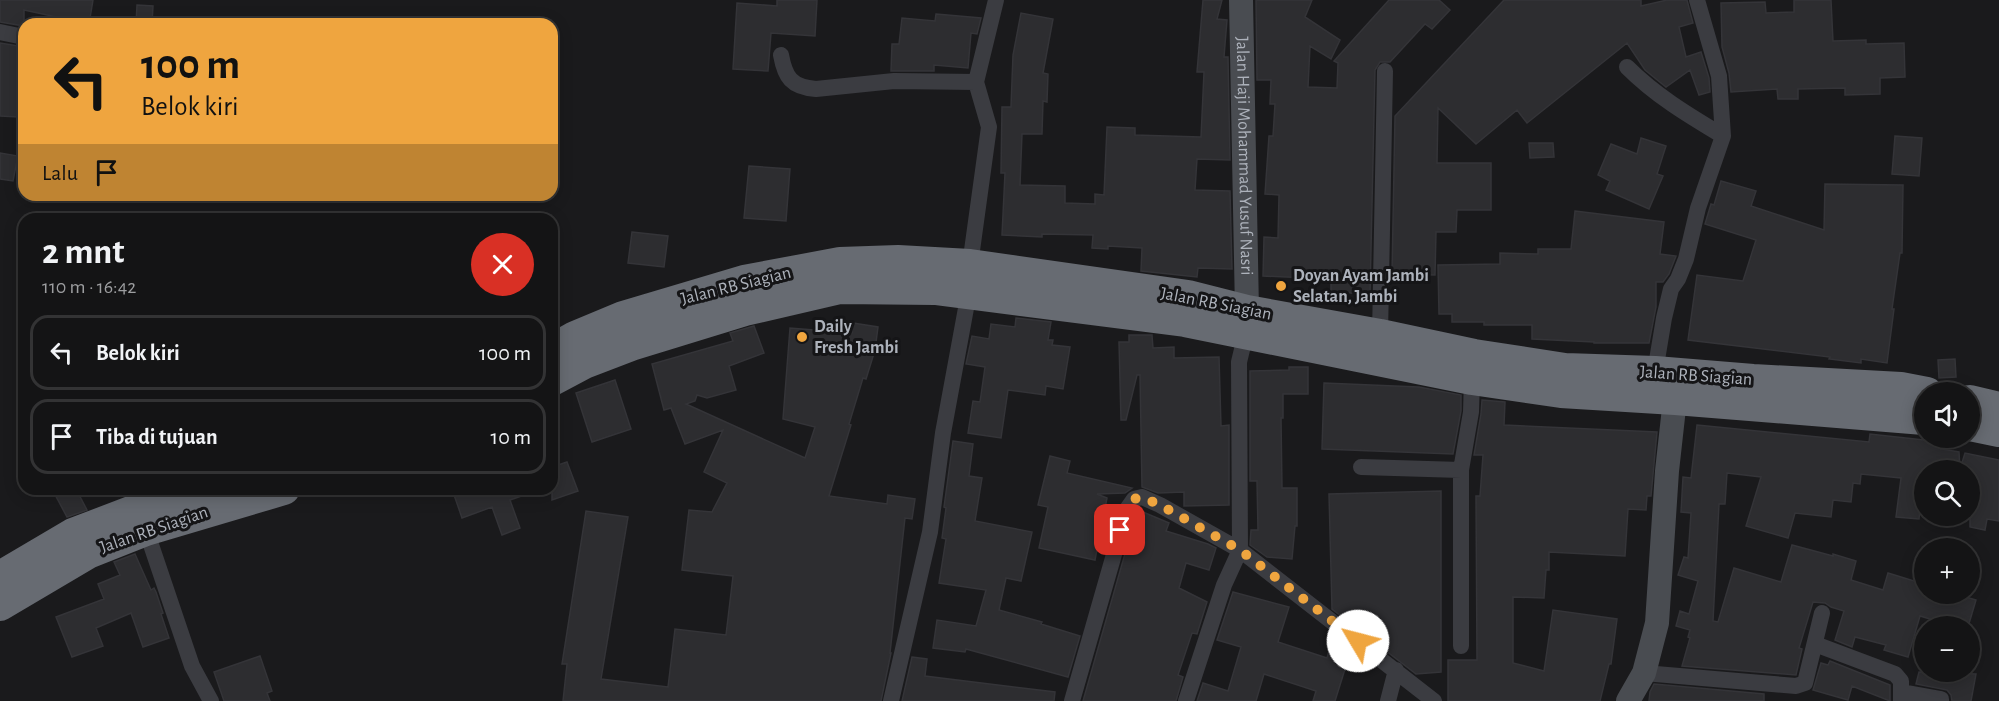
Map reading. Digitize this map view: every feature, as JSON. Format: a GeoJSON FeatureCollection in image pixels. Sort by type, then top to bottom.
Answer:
{"type":"FeatureCollection","features":[{"type":"Feature","properties":{"kind":"highway","name":"Jalan RB Siagian"},"geometry":{"type":"LineString","coordinates":[[558,347],[623,317],[744,281],[840,263],[898,261],[970,279],[1185,321],[1247,322],[1380,335],[1474,356],[1565,369],[1655,372],[1914,391]]}},
{"type":"Feature","properties":{"kind":"highway","name":"Jalan RB Siagian"},"geometry":{"type":"LineString","coordinates":[[558,377],[584,363],[631,345],[745,310],[840,288],[935,289],[970,279]]}},
{"type":"Feature","properties":{"kind":"highway","name":"Jalan RB Siagian"},"geometry":{"type":"LineString","coordinates":[[1247,322],[1472,379],[1561,392],[1914,417]]}},
{"type":"Feature","properties":{"kind":"highway"},"geometry":{"type":"LineString","coordinates":[[1980,403],[1999,408]]}},
{"type":"Feature","properties":{"kind":"highway"},"geometry":{"type":"LineString","coordinates":[[1980,427],[1999,431]]}},
{"type":"Feature","properties":{"kind":"highway","name":"Jalan RB Siagian"},"geometry":{"type":"LineString","coordinates":[[0,577],[73,534],[183,495]]}},
{"type":"Feature","properties":{"kind":"highway","name":"Jalan RB Siagian"},"geometry":{"type":"LineString","coordinates":[[0,605],[88,553],[146,530],[264,495]]}},
{"type":"Feature","properties":{"kind":"street"},"geometry":{"type":"LineString","coordinates":[[891,701],[930,532],[943,433],[970,279],[989,127],[976,82],[996,0]]}},
{"type":"Feature","properties":{"kind":"street","name":"Jalan Haji Mohammad Yusuf Nasri"},"geometry":{"type":"LineString","coordinates":[[1241,0],[1247,322]]}},
{"type":"Feature","properties":{"kind":"street"},"geometry":{"type":"LineString","coordinates":[[1655,372],[1671,289],[1686,259],[1698,208],[1723,136],[1719,76],[1697,0]]}},
{"type":"Feature","properties":{"kind":"street"},"geometry":{"type":"LineString","coordinates":[[0,32],[18,36]]}},
{"type":"Feature","properties":{"kind":"street"},"geometry":{"type":"LineString","coordinates":[[781,55],[784,73],[795,84],[806,88],[894,81],[976,82]]}},
{"type":"Feature","properties":{"kind":"street"},"geometry":{"type":"LineString","coordinates":[[1627,67],[1671,105],[1723,136]]}},
{"type":"Feature","properties":{"kind":"street"},"geometry":{"type":"LineString","coordinates":[[1380,335],[1385,71]]}},
{"type":"Feature","properties":{"kind":"street"},"geometry":{"type":"LineString","coordinates":[[1186,701],[1224,585],[1240,550],[1239,362],[1247,322]]}},
{"type":"Feature","properties":{"kind":"street"},"geometry":{"type":"LineString","coordinates":[[1461,646],[1461,470],[1472,412],[1472,379]]}},
{"type":"Feature","properties":{"kind":"street"},"geometry":{"type":"LineString","coordinates":[[1628,701],[1644,673],[1657,623],[1667,471],[1675,399]]}},
{"type":"Feature","properties":{"kind":"street"},"geometry":{"type":"LineString","coordinates":[[1361,467],[1461,470]]}},
{"type":"Feature","properties":{"kind":"street"},"geometry":{"type":"LineString","coordinates":[[1072,701],[1127,509],[1134,499],[1142,497],[1240,550],[1434,701]]}},
{"type":"Feature","properties":{"kind":"street"},"geometry":{"type":"LineString","coordinates":[[146,530],[192,666],[211,701]]}},
{"type":"Feature","properties":{"kind":"street"},"geometry":{"type":"LineString","coordinates":[[1644,673],[1796,686],[1806,683],[1822,613]]}},
{"type":"Feature","properties":{"kind":"street"},"geometry":{"type":"LineString","coordinates":[[1815,644],[1895,674],[1901,681],[1901,696],[1941,699],[1941,701]]}},
{"type":"Feature","properties":{"kind":"street"},"geometry":{"type":"LineString","coordinates":[[1388,701],[1396,670]]}},
{"type":"Feature","properties":{"kind":"building"},"geometry":{"type":"Polygon","coordinates":[[[0,0],[93,0],[90,18],[61,18],[24,10],[24,18],[18,18],[18,25],[0,22],[0,0]]]}},
{"type":"Feature","properties":{"kind":"building"},"geometry":{"type":"Polygon","coordinates":[[[777,0],[817,0],[815,36],[771,33],[768,71],[733,69],[737,3],[777,6],[777,0]]]}},
{"type":"Feature","properties":{"kind":"building"},"geometry":{"type":"Polygon","coordinates":[[[1203,0],[1222,0],[1217,19],[1227,20],[1224,57],[1228,57],[1230,160],[1197,159],[1195,190],[1230,191],[1232,269],[1198,268],[1197,277],[1141,271],[1142,248],[1108,246],[1108,249],[1092,248],[1093,235],[1042,234],[1042,237],[1002,235],[1005,173],[1001,173],[1002,107],[1011,107],[1013,55],[1021,13],[1053,19],[1043,73],[1048,74],[1047,102],[1043,101],[1042,134],[1022,134],[1020,185],[1065,186],[1065,203],[1095,204],[1095,194],[1104,195],[1107,127],[1135,128],[1135,135],[1201,137],[1204,72],[1197,72],[1203,0]]]}},
{"type":"Feature","properties":{"kind":"building"},"geometry":{"type":"Polygon","coordinates":[[[1256,0],[1312,0],[1305,17],[1340,40],[1331,59],[1310,46],[1308,87],[1337,88],[1338,63],[1334,61],[1389,0],[1439,0],[1450,10],[1432,29],[1425,24],[1390,62],[1380,62],[1375,70],[1370,294],[1331,292],[1331,279],[1263,276],[1264,237],[1278,238],[1279,195],[1265,194],[1269,136],[1273,136],[1275,104],[1270,104],[1271,80],[1257,80],[1256,0]]]}},
{"type":"Feature","properties":{"kind":"building"},"geometry":{"type":"Polygon","coordinates":[[[1504,0],[1641,0],[1641,6],[1667,0],[1687,0],[1693,23],[1679,27],[1686,57],[1701,52],[1709,78],[1710,92],[1699,95],[1690,70],[1666,87],[1645,70],[1627,43],[1527,123],[1517,110],[1476,144],[1438,108],[1437,163],[1491,163],[1491,210],[1457,210],[1456,232],[1436,232],[1435,275],[1392,274],[1395,116],[1504,0]]]}},
{"type":"Feature","properties":{"kind":"building"},"geometry":{"type":"Polygon","coordinates":[[[1794,0],[1831,0],[1833,41],[1866,40],[1866,44],[1904,43],[1905,77],[1880,78],[1880,94],[1845,95],[1845,88],[1798,89],[1798,99],[1778,99],[1777,89],[1731,92],[1722,47],[1721,3],[1765,2],[1766,13],[1794,12],[1794,0]]]}},
{"type":"Feature","properties":{"kind":"building"},"geometry":{"type":"Polygon","coordinates":[[[137,5],[153,6],[152,18],[136,18],[137,5]]]}},
{"type":"Feature","properties":{"kind":"building"},"geometry":{"type":"Polygon","coordinates":[[[936,14],[981,18],[977,34],[971,33],[968,68],[934,65],[934,71],[891,71],[892,44],[899,44],[902,18],[935,21],[936,14]]]}},
{"type":"Feature","properties":{"kind":"building"},"geometry":{"type":"Polygon","coordinates":[[[0,43],[18,46],[18,117],[0,116],[0,43]]]}},
{"type":"Feature","properties":{"kind":"building"},"geometry":{"type":"Polygon","coordinates":[[[1895,136],[1922,138],[1919,176],[1892,174],[1895,136]]]}},
{"type":"Feature","properties":{"kind":"building"},"geometry":{"type":"Polygon","coordinates":[[[1641,138],[1666,146],[1657,174],[1663,176],[1649,209],[1606,190],[1610,181],[1598,175],[1611,144],[1637,154],[1641,138]]]}},
{"type":"Feature","properties":{"kind":"building"},"geometry":{"type":"Polygon","coordinates":[[[1529,143],[1553,143],[1554,157],[1530,158],[1529,143]]]}},
{"type":"Feature","properties":{"kind":"building"},"geometry":{"type":"Polygon","coordinates":[[[0,153],[18,156],[13,181],[0,179],[0,153]]]}},
{"type":"Feature","properties":{"kind":"building"},"geometry":{"type":"Polygon","coordinates":[[[749,166],[790,169],[786,221],[744,218],[749,166]]]}},
{"type":"Feature","properties":{"kind":"building"},"geometry":{"type":"Polygon","coordinates":[[[1721,181],[1756,191],[1751,206],[1824,230],[1825,184],[1903,185],[1902,253],[1900,253],[1892,309],[1894,309],[1887,363],[1861,359],[1861,363],[1829,359],[1830,357],[1688,340],[1697,275],[1743,281],[1756,240],[1705,224],[1711,204],[1714,205],[1721,181]]]}},
{"type":"Feature","properties":{"kind":"building"},"geometry":{"type":"Polygon","coordinates":[[[1575,211],[1664,222],[1660,254],[1676,256],[1663,282],[1656,282],[1656,307],[1649,343],[1594,343],[1532,339],[1532,325],[1452,322],[1452,314],[1439,314],[1438,265],[1500,264],[1500,253],[1538,254],[1538,249],[1571,249],[1575,211]]]}},
{"type":"Feature","properties":{"kind":"building"},"geometry":{"type":"Polygon","coordinates":[[[632,232],[668,236],[664,267],[628,263],[632,232]]]}},
{"type":"Feature","properties":{"kind":"building"},"geometry":{"type":"Polygon","coordinates":[[[1016,318],[1051,322],[1048,340],[1053,340],[1052,345],[1070,347],[1063,389],[1046,386],[1045,395],[1008,390],[1001,438],[968,433],[973,401],[980,402],[985,367],[966,364],[972,336],[989,339],[991,324],[1015,327],[1016,318]]]}},
{"type":"Feature","properties":{"kind":"building"},"geometry":{"type":"Polygon","coordinates":[[[853,323],[878,327],[875,350],[866,379],[863,378],[829,496],[887,504],[888,495],[915,499],[912,519],[905,518],[891,653],[881,701],[563,701],[567,664],[562,664],[586,511],[628,517],[601,679],[668,687],[675,629],[726,635],[733,576],[682,570],[689,510],[712,512],[727,483],[704,472],[723,430],[685,444],[671,408],[664,410],[652,364],[733,341],[730,333],[754,326],[764,353],[729,366],[736,390],[707,398],[697,395],[695,401],[686,404],[805,458],[815,427],[783,419],[790,328],[852,333],[853,323]]]}},
{"type":"Feature","properties":{"kind":"building"},"geometry":{"type":"Polygon","coordinates":[[[1129,335],[1152,335],[1153,348],[1174,347],[1174,358],[1219,357],[1221,426],[1229,425],[1229,505],[1184,506],[1184,492],[1158,493],[1142,487],[1140,375],[1137,375],[1126,420],[1121,420],[1119,342],[1129,342],[1129,335]]]}},
{"type":"Feature","properties":{"kind":"building"},"geometry":{"type":"Polygon","coordinates":[[[1955,359],[1956,377],[1939,378],[1938,360],[1955,359]]]}},
{"type":"Feature","properties":{"kind":"building"},"geometry":{"type":"Polygon","coordinates":[[[1289,367],[1308,367],[1308,394],[1283,394],[1283,418],[1281,418],[1282,488],[1297,488],[1297,526],[1295,526],[1292,559],[1267,557],[1250,545],[1251,530],[1258,530],[1257,481],[1250,481],[1250,371],[1289,370],[1289,367]]]}},
{"type":"Feature","properties":{"kind":"building"},"geometry":{"type":"Polygon","coordinates":[[[615,380],[631,429],[592,442],[576,393],[615,380]]]}},
{"type":"Feature","properties":{"kind":"building"},"geometry":{"type":"Polygon","coordinates":[[[1324,383],[1419,387],[1461,395],[1461,411],[1453,454],[1322,449],[1324,383]]]}},
{"type":"Feature","properties":{"kind":"building"},"geometry":{"type":"Polygon","coordinates":[[[1482,400],[1505,402],[1504,425],[1657,432],[1651,496],[1647,496],[1646,510],[1628,509],[1625,556],[1549,552],[1549,570],[1546,570],[1544,598],[1513,597],[1513,663],[1544,671],[1553,610],[1617,619],[1611,664],[1609,664],[1600,701],[1448,701],[1448,660],[1477,660],[1476,496],[1480,496],[1483,455],[1474,455],[1482,400]]]}},
{"type":"Feature","properties":{"kind":"building"},"geometry":{"type":"Polygon","coordinates":[[[1697,425],[1869,442],[1870,434],[1914,439],[1914,448],[1941,448],[1959,452],[1959,460],[1914,460],[1914,519],[1896,517],[1901,478],[1861,474],[1860,484],[1853,483],[1851,502],[1833,500],[1831,517],[1795,513],[1788,538],[1746,526],[1761,477],[1727,473],[1725,504],[1719,504],[1713,621],[1718,622],[1734,568],[1781,582],[1792,545],[1856,561],[1851,580],[1883,590],[1888,573],[1914,581],[1914,604],[1975,604],[1971,616],[1914,616],[1914,636],[1908,657],[1884,650],[1886,645],[1855,637],[1852,647],[1835,640],[1844,611],[1825,603],[1813,602],[1799,648],[1802,649],[1796,675],[1682,666],[1690,630],[1676,626],[1680,611],[1689,614],[1698,581],[1678,575],[1684,557],[1688,558],[1691,513],[1681,512],[1683,477],[1691,478],[1697,425]]]}},
{"type":"Feature","properties":{"kind":"building"},"geometry":{"type":"Polygon","coordinates":[[[953,441],[973,444],[969,476],[982,478],[975,521],[1032,532],[1021,581],[1006,578],[999,610],[1080,636],[1068,677],[966,649],[965,652],[933,648],[937,620],[976,626],[986,590],[939,583],[946,539],[942,538],[946,508],[944,507],[953,441]]]}},
{"type":"Feature","properties":{"kind":"building"},"geometry":{"type":"Polygon","coordinates":[[[1965,453],[1999,460],[1999,521],[1987,519],[1985,530],[1970,527],[1980,526],[1980,460],[1963,460],[1965,453]]]}},
{"type":"Feature","properties":{"kind":"building"},"geometry":{"type":"Polygon","coordinates":[[[1050,456],[1070,461],[1067,473],[1132,488],[1125,493],[1097,494],[1107,498],[1095,560],[1039,548],[1048,507],[1038,505],[1050,456]]]}},
{"type":"Feature","properties":{"kind":"building"},"geometry":{"type":"Polygon","coordinates":[[[567,462],[578,491],[552,500],[552,495],[558,495],[558,465],[567,462]]]}},
{"type":"Feature","properties":{"kind":"building"},"geometry":{"type":"Polygon","coordinates":[[[1441,491],[1441,672],[1416,674],[1332,609],[1329,494],[1441,491]]]}},
{"type":"Feature","properties":{"kind":"building"},"geometry":{"type":"Polygon","coordinates":[[[55,495],[79,495],[87,510],[67,517],[55,495]]]}},
{"type":"Feature","properties":{"kind":"building"},"geometry":{"type":"Polygon","coordinates":[[[454,495],[524,495],[510,500],[520,528],[502,535],[492,507],[462,518],[454,495]]]}},
{"type":"Feature","properties":{"kind":"building"},"geometry":{"type":"Polygon","coordinates":[[[1143,512],[1169,523],[1166,531],[1216,548],[1209,570],[1186,563],[1179,588],[1207,602],[1197,634],[1192,633],[1178,675],[1183,677],[1176,701],[1083,701],[1134,522],[1143,526],[1143,512]]]}},
{"type":"Feature","properties":{"kind":"building"},"geometry":{"type":"Polygon","coordinates":[[[135,554],[151,590],[154,588],[156,592],[169,638],[143,647],[131,613],[96,628],[103,646],[72,657],[56,617],[104,599],[98,584],[120,575],[114,562],[135,554]]]}},
{"type":"Feature","properties":{"kind":"building"},"geometry":{"type":"Polygon","coordinates":[[[1233,592],[1289,607],[1278,642],[1327,658],[1333,636],[1351,650],[1335,701],[1313,701],[1316,691],[1264,674],[1256,701],[1197,701],[1203,683],[1228,691],[1241,647],[1217,640],[1233,592]]]}},
{"type":"Feature","properties":{"kind":"building"},"geometry":{"type":"Polygon","coordinates":[[[260,656],[272,691],[267,693],[270,701],[224,701],[214,672],[260,656]]]}},
{"type":"Feature","properties":{"kind":"building"},"geometry":{"type":"Polygon","coordinates":[[[912,657],[927,659],[925,676],[1055,692],[1054,701],[902,701],[912,657]]]}},
{"type":"Feature","properties":{"kind":"building"},"geometry":{"type":"Polygon","coordinates":[[[1830,661],[1890,685],[1890,701],[1852,686],[1848,700],[1813,690],[1821,663],[1828,665],[1830,661]]]}},
{"type":"Feature","properties":{"kind":"building"},"geometry":{"type":"Polygon","coordinates":[[[1916,682],[1975,682],[1971,701],[1952,701],[1947,690],[1916,684],[1916,682]]]}},
{"type":"Feature","properties":{"kind":"building"},"geometry":{"type":"Polygon","coordinates":[[[1654,684],[1764,694],[1764,701],[1649,701],[1654,684]]]}},
{"type":"Feature","properties":{"kind":"place","name":"Doyan Ayam Jambi Selatan, Jambi"},"geometry":{"type":"Point","coordinates":[1281,286]}},
{"type":"Feature","properties":{"kind":"place","name":"Daily Fresh Jambi"},"geometry":{"type":"Point","coordinates":[802,337]}},
{"type":"Feature","properties":{"kind":"route"},"geometry":{"type":"LineString","coordinates":[[1120,530],[1127,509],[1134,499],[1142,497],[1160,505],[1240,550],[1358,641]]}}]}
